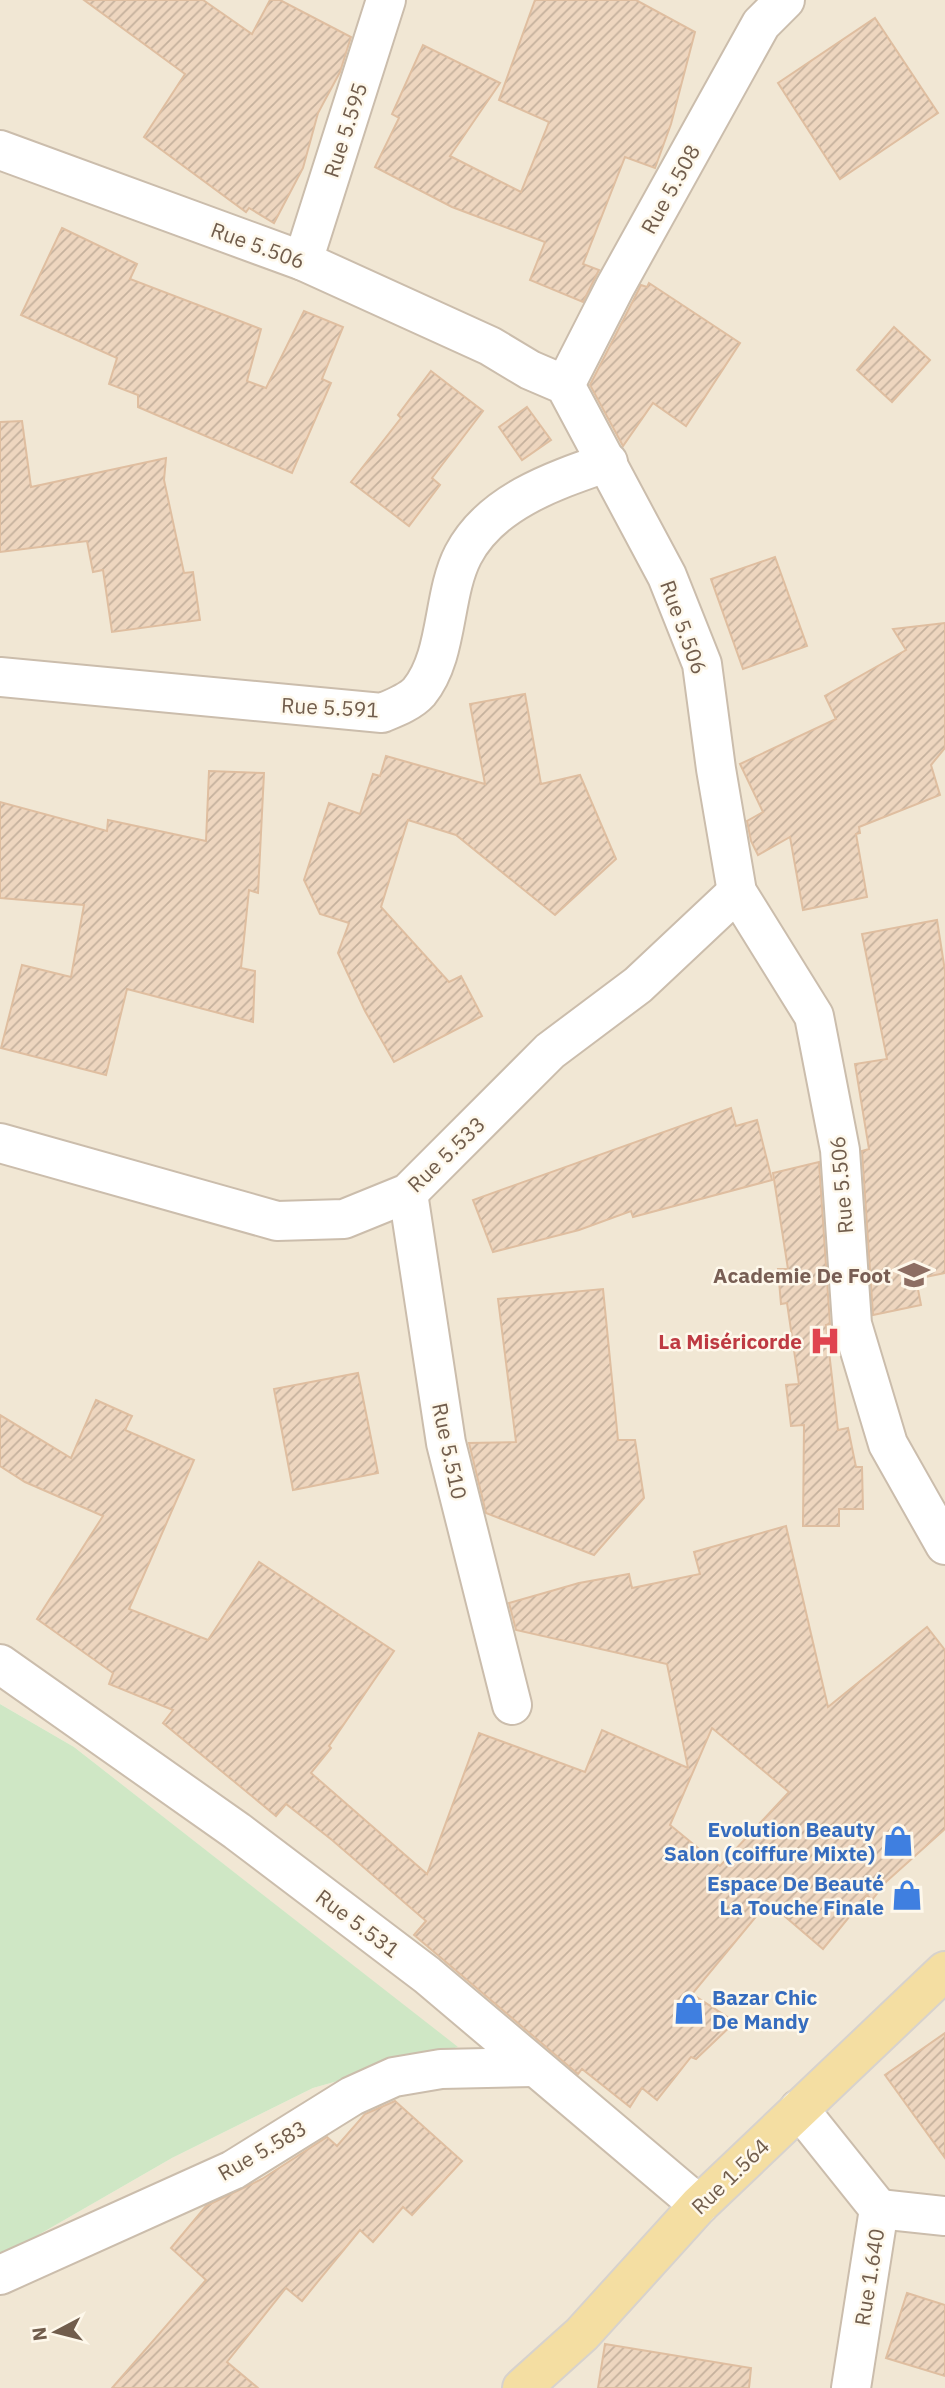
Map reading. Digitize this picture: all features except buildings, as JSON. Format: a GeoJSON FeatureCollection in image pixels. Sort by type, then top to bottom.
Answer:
{"type":"FeatureCollection","features":[{"type":"Feature","properties":{"kind":"main road","name":"Rue 1.564"},"geometry":{"type":"LineString","coordinates":[[522,2388],[582,2334],[699,2206],[945,1971]]}},
{"type":"Feature","properties":{"kind":"street","name":"Rue 5.595"},"geometry":{"type":"LineString","coordinates":[[303,261],[386,0]]}},
{"type":"Feature","properties":{"kind":"street","name":"Rue 5.508"},"geometry":{"type":"LineString","coordinates":[[565,385],[615,287],[761,24],[785,0]]}},
{"type":"Feature","properties":{"kind":"street","name":"Rue 5.506"},"geometry":{"type":"LineString","coordinates":[[0,150],[303,261],[479,340],[530,370],[565,385],[667,576],[702,664],[737,892],[814,1016],[840,1150],[852,1324],[888,1444],[945,1545]]}},
{"type":"Feature","properties":{"kind":"street","name":"Rue 5.591"},"geometry":{"type":"LineString","coordinates":[[0,677],[382,713],[419,692],[434,663],[463,555],[484,529],[514,501],[563,478],[608,462]]}},
{"type":"Feature","properties":{"kind":"street","name":"Rue 5.533"},"geometry":{"type":"LineString","coordinates":[[0,1143],[277,1221],[344,1219],[408,1194],[550,1051],[638,985],[737,892]]}},
{"type":"Feature","properties":{"kind":"street","name":"Rue 5.510"},"geometry":{"type":"LineString","coordinates":[[408,1194],[446,1443],[512,1705]]}},
{"type":"Feature","properties":{"kind":"street","name":"Rue 5.531"},"geometry":{"type":"LineString","coordinates":[[0,1664],[248,1839],[427,1975],[699,2206]]}},
{"type":"Feature","properties":{"kind":"street","name":"Rue 5.583"},"geometry":{"type":"LineString","coordinates":[[0,2275],[233,2169],[352,2096],[394,2077],[441,2069],[533,2067]]}},
{"type":"Feature","properties":{"kind":"street","name":"Rue 1.640"},"geometry":{"type":"LineString","coordinates":[[799,2109],[879,2209],[851,2388]]}},
{"type":"Feature","properties":{"kind":"street"},"geometry":{"type":"LineString","coordinates":[[879,2209],[945,2216]]}},
{"type":"Feature","properties":{"kind":"shaded area"},"geometry":{"type":"Polygon","coordinates":[[[0,0],[945,0],[945,2388],[0,2388],[0,2257],[172,2158],[313,2088],[457,2047],[74,1747],[0,1704],[0,0]]]}},
{"type":"Feature","properties":{"kind":"green space"},"geometry":{"type":"Polygon","coordinates":[[[0,1704],[74,1747],[458,2047],[313,2088],[172,2158],[0,2257],[0,1704]]]}},
{"type":"Feature","properties":{"kind":"place","name":"Academie De Foot"},"geometry":{"type":"Point","coordinates":[914,1275]}},
{"type":"Feature","properties":{"kind":"place","name":"La Miséricorde"},"geometry":{"type":"Point","coordinates":[825,1341]}},
{"type":"Feature","properties":{"kind":"place","name":"Evolution Beauty Salon (coiffure Mixte)"},"geometry":{"type":"Point","coordinates":[898,1841]}},
{"type":"Feature","properties":{"kind":"place","name":"Espace De Beauté La Touche Finale"},"geometry":{"type":"Point","coordinates":[907,1895]}},
{"type":"Feature","properties":{"kind":"place","name":"Bazar Chic De Mandy"},"geometry":{"type":"Point","coordinates":[689,2009]}}]}
